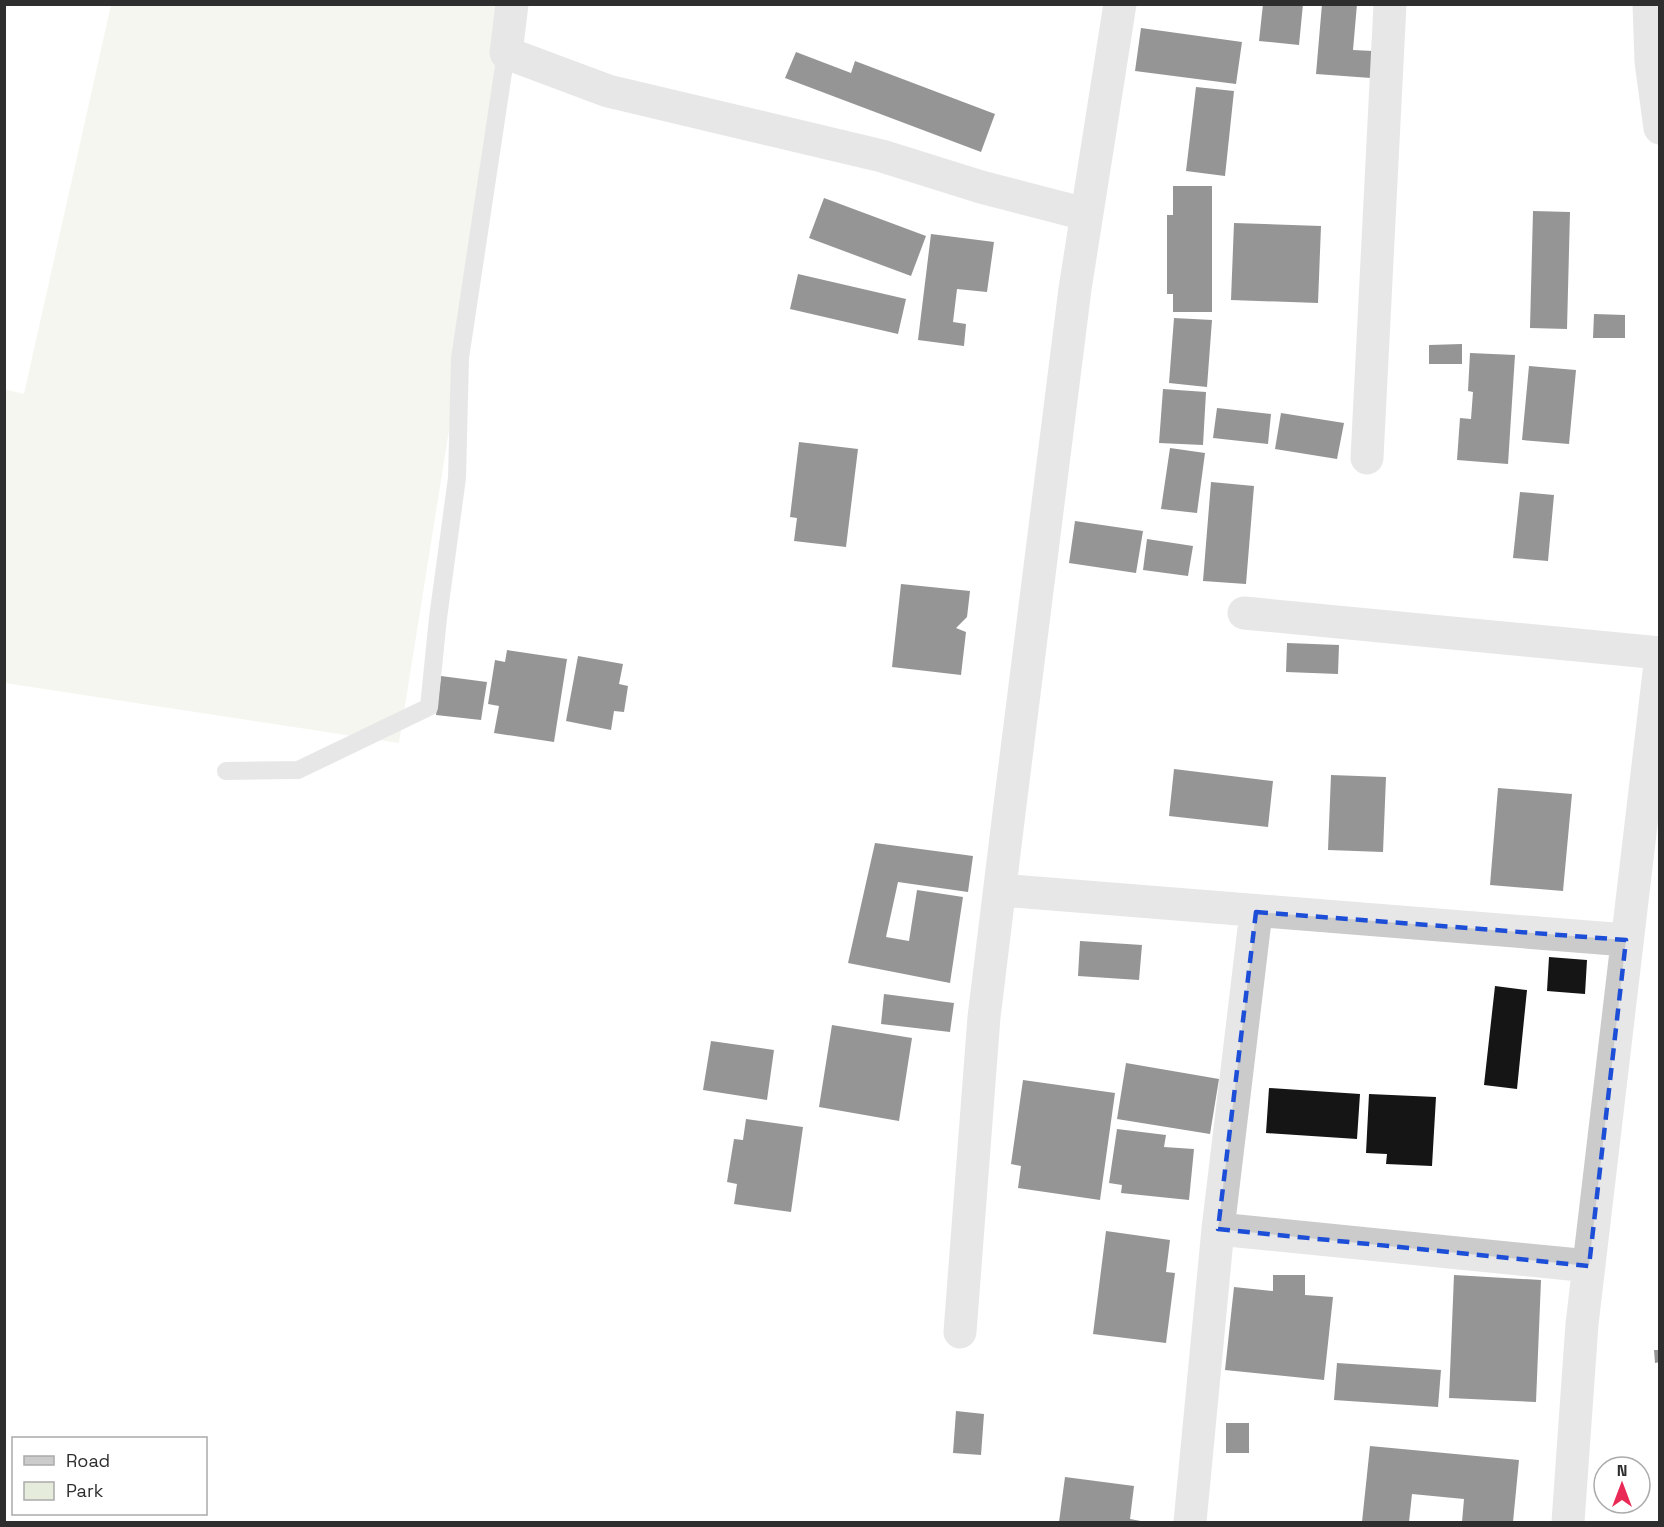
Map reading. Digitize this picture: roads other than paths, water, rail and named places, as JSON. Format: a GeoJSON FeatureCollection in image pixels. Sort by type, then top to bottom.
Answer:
{"type":"FeatureCollection","features":[{"type":"Feature","properties":{"kind":"street"},"geometry":{"type":"LineString","coordinates":[[512,4],[506,53],[609,91],[882,156],[981,187],[1085,214]]}},
{"type":"Feature","properties":{"kind":"street"},"geometry":{"type":"LineString","coordinates":[[960,1332],[984,1017],[1085,214],[1120,4]]}},
{"type":"Feature","properties":{"kind":"street"},"geometry":{"type":"LineString","coordinates":[[1367,458],[1390,4]]}},
{"type":"Feature","properties":{"kind":"street"},"geometry":{"type":"LineString","coordinates":[[1648,4],[1651,62],[1659,128]]}},
{"type":"Feature","properties":{"kind":"street"},"geometry":{"type":"LineString","coordinates":[[1244,613],[1659,653]]}},
{"type":"Feature","properties":{"kind":"street"},"geometry":{"type":"LineString","coordinates":[[1568,1522],[1582,1324],[1626,940],[1650,815],[1659,664]]}},
{"type":"Feature","properties":{"kind":"street"},"geometry":{"type":"LineString","coordinates":[[1000,890],[1626,940]]}},
{"type":"Feature","properties":{"kind":"street"},"geometry":{"type":"LineString","coordinates":[[1190,1522],[1218,1229],[1256,912]]}},
{"type":"Feature","properties":{"kind":"street"},"geometry":{"type":"LineString","coordinates":[[1218,1229],[1589,1266]]}},
{"type":"Feature","properties":{"kind":"lane"},"geometry":{"type":"LineString","coordinates":[[226,771],[298,770],[429,707],[438,618],[457,478],[460,358],[506,53]]}}]}
